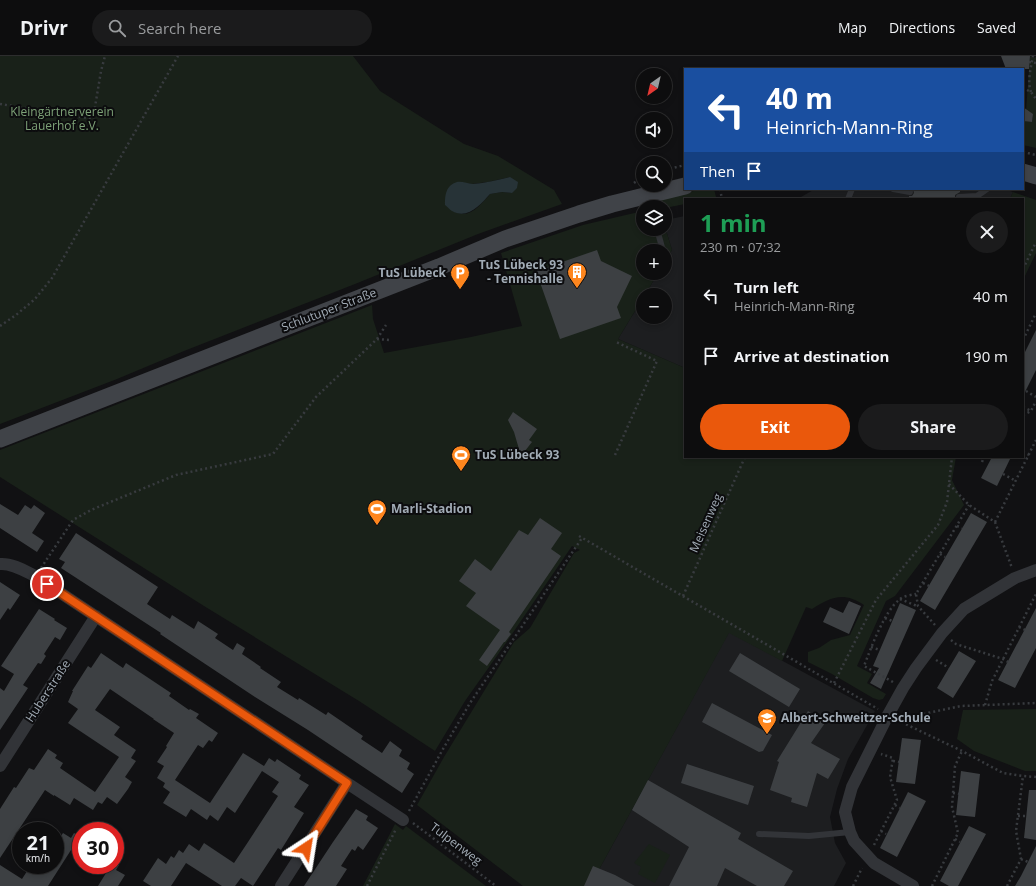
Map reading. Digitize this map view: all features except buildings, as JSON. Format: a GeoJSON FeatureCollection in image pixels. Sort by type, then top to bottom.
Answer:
{"type":"FeatureCollection","features":[{"type":"Feature","properties":{"kind":"main road"},"geometry":{"type":"LineString","coordinates":[[1024,172],[1036,176]]}},
{"type":"Feature","properties":{"kind":"main road","name":"Schlutuper Straße"},"geometry":{"type":"LineString","coordinates":[[0,439],[439,267],[506,239],[612,204],[648,198],[684,186]]}},
{"type":"Feature","properties":{"kind":"street"},"geometry":{"type":"LineString","coordinates":[[0,564],[19,568],[35,576],[403,820]]}},
{"type":"Feature","properties":{"kind":"street"},"geometry":{"type":"LineString","coordinates":[[913,886],[874,863],[854,841],[845,812],[852,787],[885,713],[942,633],[964,609],[1015,578],[1036,570]]}},
{"type":"Feature","properties":{"kind":"street","name":"Huberstraße"},"geometry":{"type":"LineString","coordinates":[[0,766],[96,616]]}},
{"type":"Feature","properties":{"kind":"street"},"geometry":{"type":"LineString","coordinates":[[281,886],[347,783]]}},
{"type":"Feature","properties":{"kind":"lane"},"geometry":{"type":"LineString","coordinates":[[899,190],[910,192]]}},
{"type":"Feature","properties":{"kind":"lane"},"geometry":{"type":"LineString","coordinates":[[959,197],[976,197],[986,190]]}},
{"type":"Feature","properties":{"kind":"lane"},"geometry":{"type":"LineString","coordinates":[[759,834],[810,836],[850,832]]}},
{"type":"Feature","properties":{"kind":"path"},"geometry":{"type":"LineString","coordinates":[[0,104],[93,119],[105,56]]}},
{"type":"Feature","properties":{"kind":"path"},"geometry":{"type":"LineString","coordinates":[[0,326],[16,315],[34,299],[52,278],[178,56]]}},
{"type":"Feature","properties":{"kind":"path"},"geometry":{"type":"LineString","coordinates":[[1033,56],[1031,62],[1029,88],[1036,99]]}},
{"type":"Feature","properties":{"kind":"path"},"geometry":{"type":"LineString","coordinates":[[1031,62],[1036,63]]}},
{"type":"Feature","properties":{"kind":"path"},"geometry":{"type":"LineString","coordinates":[[1027,90],[1031,92]]}},
{"type":"Feature","properties":{"kind":"path"},"geometry":{"type":"LineString","coordinates":[[1024,152],[1036,155]]}},
{"type":"Feature","properties":{"kind":"path"},"geometry":{"type":"LineString","coordinates":[[672,168],[684,165]]}},
{"type":"Feature","properties":{"kind":"path"},"geometry":{"type":"LineString","coordinates":[[1024,267],[1036,242]]}},
{"type":"Feature","properties":{"kind":"path"},"geometry":{"type":"LineString","coordinates":[[1024,338],[1036,313]]}},
{"type":"Feature","properties":{"kind":"path"},"geometry":{"type":"LineString","coordinates":[[35,576],[73,520],[91,510],[176,475],[273,454],[316,398],[377,339],[386,325]]}},
{"type":"Feature","properties":{"kind":"path"},"geometry":{"type":"LineString","coordinates":[[377,339],[389,340]]}},
{"type":"Feature","properties":{"kind":"path"},"geometry":{"type":"LineString","coordinates":[[615,455],[657,361],[616,342]]}},
{"type":"Feature","properties":{"kind":"path"},"geometry":{"type":"LineString","coordinates":[[1026,391],[1036,397]]}},
{"type":"Feature","properties":{"kind":"path"},"geometry":{"type":"LineString","coordinates":[[1024,414],[1031,411],[1036,402]]}},
{"type":"Feature","properties":{"kind":"path"},"geometry":{"type":"LineString","coordinates":[[1024,408],[1031,411]]}},
{"type":"Feature","properties":{"kind":"path"},"geometry":{"type":"LineString","coordinates":[[995,522],[1036,440]]}},
{"type":"Feature","properties":{"kind":"path"},"geometry":{"type":"LineString","coordinates":[[1024,452],[1029,455]]}},
{"type":"Feature","properties":{"kind":"path","name":"Meisenweg"},"geometry":{"type":"LineString","coordinates":[[683,596],[746,458]]}},
{"type":"Feature","properties":{"kind":"path"},"geometry":{"type":"LineString","coordinates":[[834,683],[876,600],[938,525],[947,502],[952,458]]}},
{"type":"Feature","properties":{"kind":"path"},"geometry":{"type":"LineString","coordinates":[[982,462],[984,458]]}},
{"type":"Feature","properties":{"kind":"path"},"geometry":{"type":"LineString","coordinates":[[1003,474],[1016,480]]}},
{"type":"Feature","properties":{"kind":"path"},"geometry":{"type":"LineString","coordinates":[[949,484],[969,505],[995,522],[1012,568]]}},
{"type":"Feature","properties":{"kind":"path"},"geometry":{"type":"LineString","coordinates":[[896,684],[864,666],[871,647],[887,614],[899,599],[916,594],[969,505]]}},
{"type":"Feature","properties":{"kind":"path"},"geometry":{"type":"LineString","coordinates":[[957,526],[962,528]]}},
{"type":"Feature","properties":{"kind":"path"},"geometry":{"type":"LineString","coordinates":[[367,886],[397,827],[403,820],[470,703],[581,537],[885,713]]}},
{"type":"Feature","properties":{"kind":"path"},"geometry":{"type":"LineString","coordinates":[[940,554],[945,557]]}},
{"type":"Feature","properties":{"kind":"path"},"geometry":{"type":"LineString","coordinates":[[923,583],[928,586]]}},
{"type":"Feature","properties":{"kind":"path"},"geometry":{"type":"LineString","coordinates":[[916,594],[918,606]]}},
{"type":"Feature","properties":{"kind":"path"},"geometry":{"type":"LineString","coordinates":[[985,705],[992,681],[1036,595]]}},
{"type":"Feature","properties":{"kind":"path"},"geometry":{"type":"LineString","coordinates":[[899,599],[918,606],[938,628]]}},
{"type":"Feature","properties":{"kind":"path"},"geometry":{"type":"LineString","coordinates":[[885,618],[892,621]]}},
{"type":"Feature","properties":{"kind":"path"},"geometry":{"type":"LineString","coordinates":[[1019,626],[1025,630]]}},
{"type":"Feature","properties":{"kind":"path"},"geometry":{"type":"LineString","coordinates":[[951,639],[956,644],[1008,662]]}},
{"type":"Feature","properties":{"kind":"path"},"geometry":{"type":"LineString","coordinates":[[871,647],[880,650]]}},
{"type":"Feature","properties":{"kind":"path"},"geometry":{"type":"LineString","coordinates":[[935,659],[949,668]]}},
{"type":"Feature","properties":{"kind":"path"},"geometry":{"type":"LineString","coordinates":[[1036,703],[961,706],[896,720],[962,751],[1003,773],[1036,777]]}},
{"type":"Feature","properties":{"kind":"path"},"geometry":{"type":"LineString","coordinates":[[932,886],[958,833],[952,807],[955,766],[962,751]]}},
{"type":"Feature","properties":{"kind":"path"},"geometry":{"type":"LineString","coordinates":[[871,851],[897,800],[890,777],[893,758],[880,753]]}},
{"type":"Feature","properties":{"kind":"path"},"geometry":{"type":"LineString","coordinates":[[893,762],[899,762]]}},
{"type":"Feature","properties":{"kind":"path"},"geometry":{"type":"LineString","coordinates":[[1007,886],[1021,859],[1016,831],[1023,776]]}},
{"type":"Feature","properties":{"kind":"path"},"geometry":{"type":"LineString","coordinates":[[953,793],[959,794]]}},
{"type":"Feature","properties":{"kind":"path"},"geometry":{"type":"LineString","coordinates":[[895,805],[900,808]]}},
{"type":"Feature","properties":{"kind":"path"},"geometry":{"type":"LineString","coordinates":[[1018,816],[1026,816]]}},
{"type":"Feature","properties":{"kind":"path","name":"Tulpenweg"},"geometry":{"type":"LineString","coordinates":[[403,820],[413,823],[496,886]]}},
{"type":"Feature","properties":{"kind":"path"},"geometry":{"type":"LineString","coordinates":[[881,832],[886,834]]}},
{"type":"Feature","properties":{"kind":"path"},"geometry":{"type":"LineString","coordinates":[[955,839],[960,842]]}},
{"type":"Feature","properties":{"kind":"path"},"geometry":{"type":"LineString","coordinates":[[1021,859],[1028,862]]}},
{"type":"Feature","properties":{"kind":"path"},"geometry":{"type":"LineString","coordinates":[[943,864],[947,866]]}},
{"type":"Feature","properties":{"kind":"path"},"geometry":{"type":"LineString","coordinates":[[853,886],[862,868]]}},
{"type":"Feature","properties":{"kind":"shaded area"},"geometry":{"type":"Polygon","coordinates":[[[510,177],[518,182],[517,188],[512,193],[502,192],[490,194],[474,210],[463,214],[451,211],[445,205],[445,198],[448,188],[453,183],[459,182],[478,184],[510,177]]]}},
{"type":"Feature","properties":{"kind":"shaded area"},"geometry":{"type":"Polygon","coordinates":[[[813,190],[1008,190],[1013,192],[1010,198],[794,198],[801,197],[813,190]]]}},
{"type":"Feature","properties":{"kind":"shaded area"},"geometry":{"type":"Polygon","coordinates":[[[684,216],[684,368],[618,339],[636,309],[636,324],[672,324],[672,288],[649,288],[654,280],[672,280],[672,244],[670,244],[668,236],[672,236],[672,219],[684,216]]]}},
{"type":"Feature","properties":{"kind":"shaded area","name":"Albert-Schweitzer-Schule"},"geometry":{"type":"Polygon","coordinates":[[[729,632],[875,711],[848,759],[837,789],[830,817],[835,843],[846,863],[834,886],[590,886],[729,632]]]}},
{"type":"Feature","properties":{"kind":"green space","name":"Kleingärtnerverein Lauerhof e.V."},"geometry":{"type":"Polygon","coordinates":[[[0,56],[353,56],[380,91],[464,144],[498,156],[554,190],[562,204],[478,234],[117,379],[0,424],[0,56]],[[510,177],[472,184],[458,182],[453,211],[462,214],[471,212],[490,194],[502,192],[512,193],[510,177]]]}},
{"type":"Feature","properties":{"kind":"green space"},"geometry":{"type":"Polygon","coordinates":[[[1030,56],[1033,58],[1036,57],[1036,148],[1024,145],[1024,122],[1032,122],[1033,115],[1026,111],[1030,56]]]}},
{"type":"Feature","properties":{"kind":"green space"},"geometry":{"type":"Polygon","coordinates":[[[698,190],[714,190],[716,197],[684,198],[684,204],[672,207],[672,200],[662,200],[665,197],[698,190]]]}},
{"type":"Feature","properties":{"kind":"green space"},"geometry":{"type":"Polygon","coordinates":[[[1013,192],[1036,200],[1036,253],[1024,278],[1024,198],[1010,198],[1013,192]]]}},
{"type":"Feature","properties":{"kind":"green space"},"geometry":{"type":"Polygon","coordinates":[[[636,213],[636,236],[668,236],[670,244],[636,244],[636,280],[654,280],[649,288],[636,288],[636,309],[618,339],[684,368],[684,458],[956,458],[952,480],[964,505],[895,596],[886,601],[857,666],[872,674],[867,683],[886,694],[883,699],[879,700],[873,698],[808,662],[808,652],[819,648],[831,640],[850,635],[864,605],[850,598],[837,597],[825,601],[812,609],[806,607],[782,661],[729,633],[590,886],[523,886],[417,805],[444,757],[514,642],[530,628],[574,553],[580,550],[572,546],[465,701],[435,751],[359,701],[204,606],[0,477],[0,450],[372,305],[373,319],[384,353],[522,326],[501,253],[583,225],[636,213]]]}},
{"type":"Feature","properties":{"kind":"green space"},"geometry":{"type":"Polygon","coordinates":[[[1036,709],[1036,771],[1025,771],[974,751],[957,739],[963,710],[1036,709]]]}},
{"type":"Feature","properties":{"kind":"green space"},"geometry":{"type":"Polygon","coordinates":[[[395,824],[403,830],[406,826],[486,886],[363,886],[395,824]]]}},
{"type":"Feature","properties":{"kind":"green space"},"geometry":{"type":"Polygon","coordinates":[[[649,844],[670,855],[655,883],[638,874],[641,867],[634,863],[649,844]]]}},
{"type":"Feature","properties":{"kind":"place","name":"TuS Lübeck 93 - Tennishalle"},"geometry":{"type":"Point","coordinates":[577,289]}},
{"type":"Feature","properties":{"kind":"place","name":"TuS Lübeck"},"geometry":{"type":"Point","coordinates":[460,290]}},
{"type":"Feature","properties":{"kind":"place","name":"TuS Lübeck 93"},"geometry":{"type":"Point","coordinates":[461,472]}},
{"type":"Feature","properties":{"kind":"place","name":"Marli-Stadion"},"geometry":{"type":"Point","coordinates":[377,526]}},
{"type":"Feature","properties":{"kind":"place","name":"Albert-Schweitzer-Schule"},"geometry":{"type":"Point","coordinates":[767,735]}},
{"type":"Feature","properties":{"kind":"route"},"geometry":{"type":"LineString","coordinates":[[47,584],[347,783],[306,848]]}}]}
